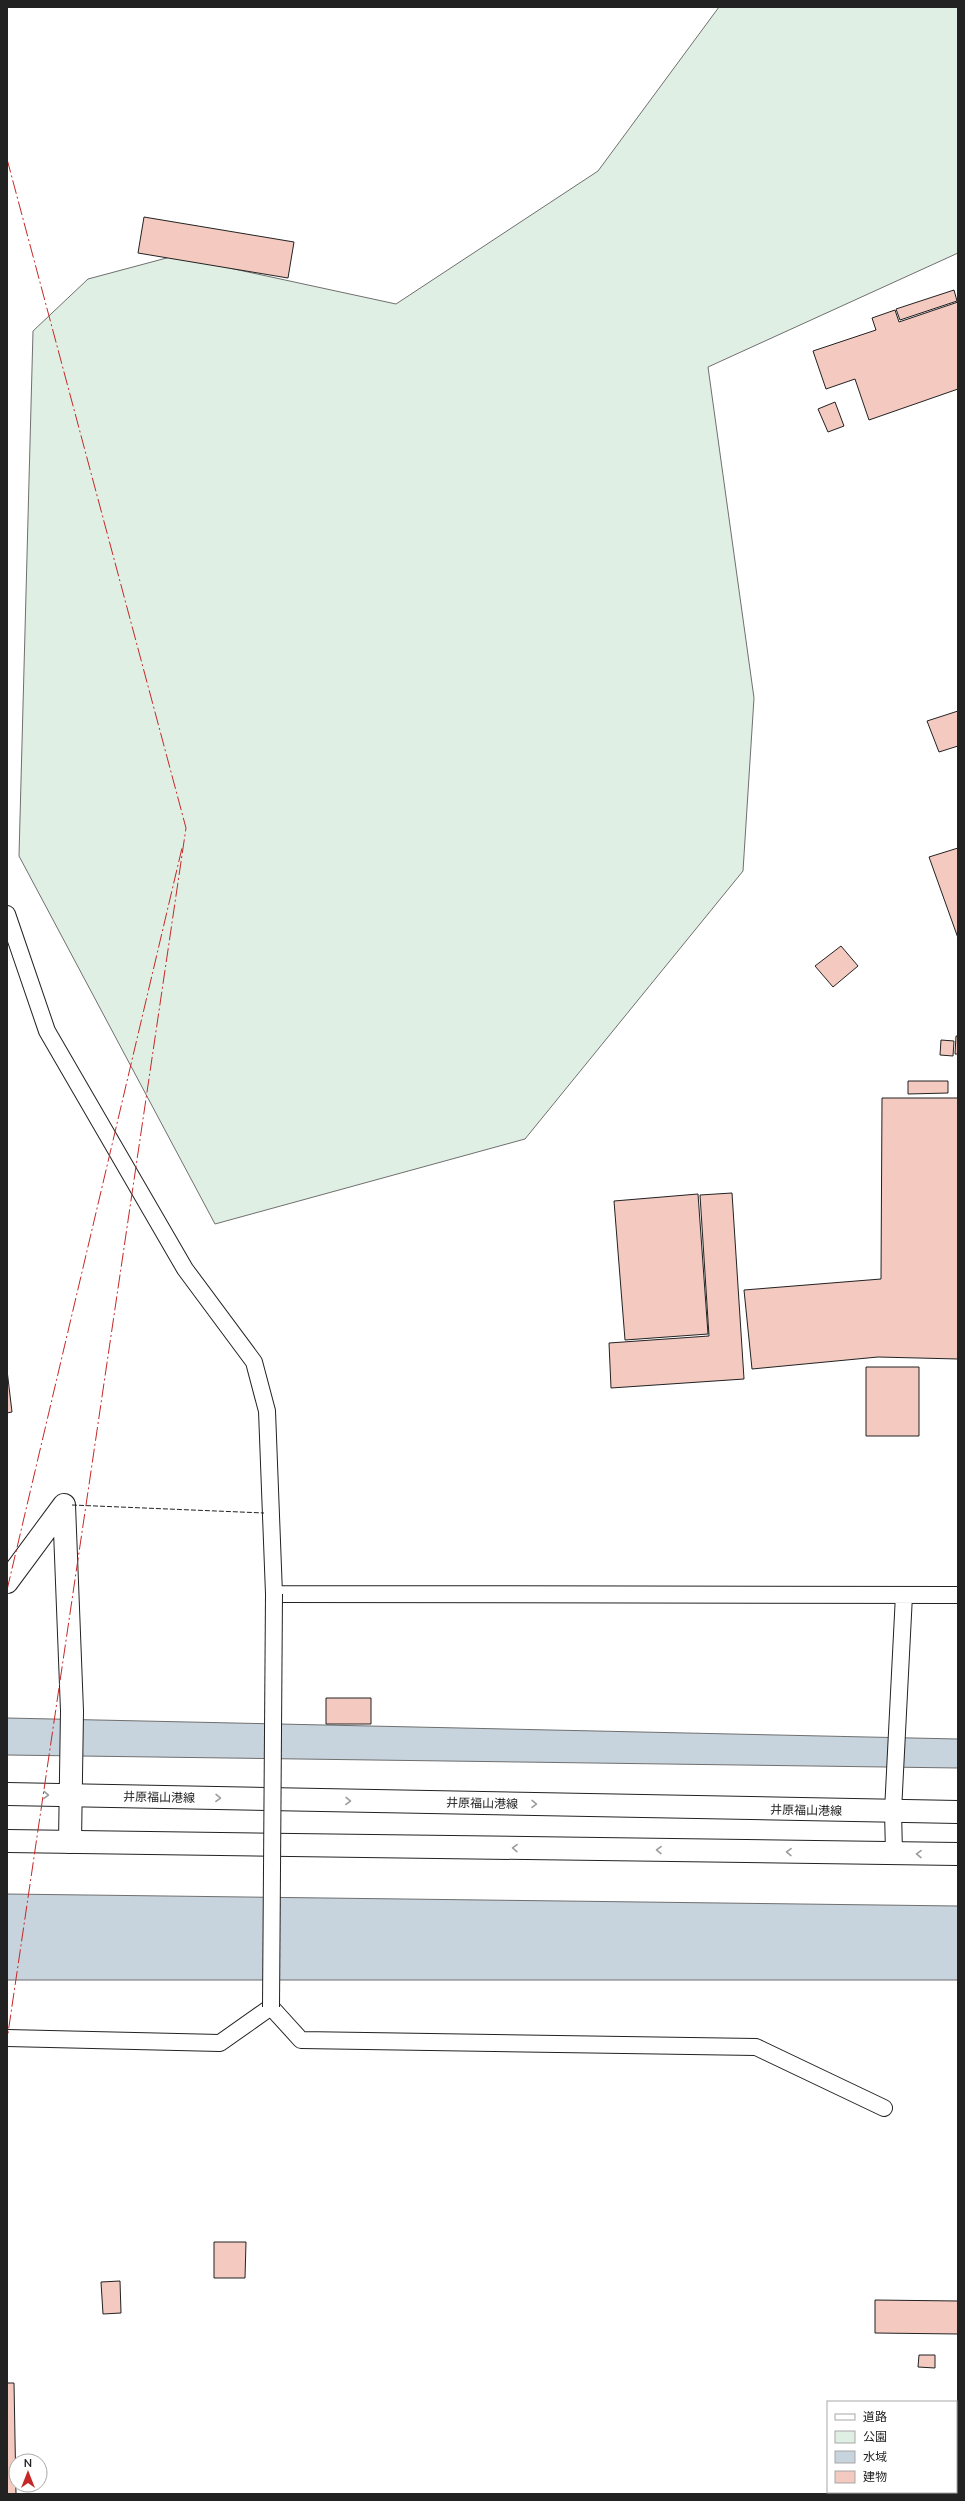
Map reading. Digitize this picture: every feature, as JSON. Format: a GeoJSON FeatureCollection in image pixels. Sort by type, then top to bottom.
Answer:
{"type":"FeatureCollection","features":[{"type":"Feature","properties":{"kind":"main road"},"geometry":{"type":"LineString","coordinates":[[7,1582],[64,1505],[72,1711],[70,1842]]}},
{"type":"Feature","properties":{"kind":"main road","name":"井原福山港線"},"geometry":{"type":"LineString","coordinates":[[7,1794],[958,1812]]}},
{"type":"Feature","properties":{"kind":"main road"},"geometry":{"type":"LineString","coordinates":[[7,1841],[958,1854]]}},
{"type":"Feature","properties":{"kind":"lane"},"geometry":{"type":"LineString","coordinates":[[7,914],[46,1031],[185,1269],[254,1362],[267,1411],[274,1594],[271,2007],[302,2040],[756,2047],[884,2108]]}},
{"type":"Feature","properties":{"kind":"lane"},"geometry":{"type":"LineString","coordinates":[[274,1594],[958,1595]]}},
{"type":"Feature","properties":{"kind":"lane"},"geometry":{"type":"LineString","coordinates":[[894,1854],[893,1811],[904,1595]]}},
{"type":"Feature","properties":{"kind":"lane"},"geometry":{"type":"LineString","coordinates":[[7,2038],[220,2043],[271,2007]]}},
{"type":"Feature","properties":{"kind":"green space"},"geometry":{"type":"Polygon","coordinates":[[[719,7],[958,7],[958,253],[708,367],[754,698],[743,871],[525,1139],[215,1224],[19,856],[33,331],[88,279],[174,256],[396,304],[598,171],[719,7]]]}},
{"type":"Feature","properties":{"kind":"water"},"geometry":{"type":"Polygon","coordinates":[[[7,1718],[958,1739],[958,1768],[7,1755],[7,1718]]]}},
{"type":"Feature","properties":{"kind":"water"},"geometry":{"type":"Polygon","coordinates":[[[7,1894],[958,1906],[958,1980],[7,1980],[7,1894]]]}},
{"type":"Feature","properties":{"kind":"building"},"geometry":{"type":"Polygon","coordinates":[[[144,217],[294,242],[288,278],[138,253],[144,217]]]}},
{"type":"Feature","properties":{"kind":"building"},"geometry":{"type":"Polygon","coordinates":[[[954,290],[957,301],[900,320],[896,309],[954,290]]]}},
{"type":"Feature","properties":{"kind":"building"},"geometry":{"type":"Polygon","coordinates":[[[958,302],[958,389],[869,420],[855,379],[826,389],[813,351],[876,330],[872,318],[895,310],[899,322],[958,302]]]}},
{"type":"Feature","properties":{"kind":"building"},"geometry":{"type":"Polygon","coordinates":[[[835,402],[844,426],[828,432],[818,409],[835,402]]]}},
{"type":"Feature","properties":{"kind":"building"},"geometry":{"type":"Polygon","coordinates":[[[958,711],[958,746],[939,752],[927,721],[958,711]]]}},
{"type":"Feature","properties":{"kind":"building"},"geometry":{"type":"Polygon","coordinates":[[[958,848],[958,938],[929,857],[958,848]]]}},
{"type":"Feature","properties":{"kind":"building"},"geometry":{"type":"Polygon","coordinates":[[[841,946],[858,966],[833,987],[815,966],[841,946]]]}},
{"type":"Feature","properties":{"kind":"building"},"geometry":{"type":"Polygon","coordinates":[[[956,1036],[958,1036],[958,1054],[955,1054],[956,1036]]]}},
{"type":"Feature","properties":{"kind":"building"},"geometry":{"type":"Polygon","coordinates":[[[941,1040],[954,1041],[953,1056],[940,1055],[941,1040]]]}},
{"type":"Feature","properties":{"kind":"building"},"geometry":{"type":"Polygon","coordinates":[[[908,1081],[948,1081],[948,1093],[908,1094],[908,1081]]]}},
{"type":"Feature","properties":{"kind":"building"},"geometry":{"type":"Polygon","coordinates":[[[882,1098],[958,1098],[958,1359],[878,1357],[752,1369],[744,1290],[881,1279],[882,1098]]]}},
{"type":"Feature","properties":{"kind":"building"},"geometry":{"type":"Polygon","coordinates":[[[732,1193],[744,1379],[611,1388],[609,1343],[709,1336],[700,1195],[732,1193]]]}},
{"type":"Feature","properties":{"kind":"building"},"geometry":{"type":"Polygon","coordinates":[[[698,1194],[708,1334],[625,1340],[614,1201],[698,1194]]]}},
{"type":"Feature","properties":{"kind":"building"},"geometry":{"type":"Polygon","coordinates":[[[866,1367],[919,1367],[919,1436],[866,1436],[866,1367]]]}},
{"type":"Feature","properties":{"kind":"building"},"geometry":{"type":"Polygon","coordinates":[[[7,1370],[12,1412],[7,1413],[7,1370]]]}},
{"type":"Feature","properties":{"kind":"building"},"geometry":{"type":"Polygon","coordinates":[[[326,1698],[371,1698],[371,1724],[326,1724],[326,1698]]]}},
{"type":"Feature","properties":{"kind":"building"},"geometry":{"type":"Polygon","coordinates":[[[214,2242],[246,2242],[245,2278],[214,2278],[214,2242]]]}},
{"type":"Feature","properties":{"kind":"building"},"geometry":{"type":"Polygon","coordinates":[[[120,2281],[121,2313],[103,2314],[101,2282],[120,2281]]]}},
{"type":"Feature","properties":{"kind":"building"},"geometry":{"type":"Polygon","coordinates":[[[875,2300],[958,2301],[958,2334],[875,2333],[875,2300]]]}},
{"type":"Feature","properties":{"kind":"building"},"geometry":{"type":"Polygon","coordinates":[[[919,2355],[935,2355],[935,2368],[918,2367],[919,2355]]]}},
{"type":"Feature","properties":{"kind":"building"},"geometry":{"type":"Polygon","coordinates":[[[7,2383],[14,2383],[15,2453],[8,2453],[8,2493],[16,2494],[7,2494],[7,2383]]]}},
{"type":"Feature","properties":{"kind":"building"},"geometry":{"type":"Polygon","coordinates":[[[839,2493],[925,2493],[925,2494],[839,2493]]]}},
{"type":"Feature","properties":{"kind":"fence"},"geometry":{"type":"LineString","coordinates":[[72,1505],[264,1513]]}},
{"type":"Feature","properties":{"kind":"power"},"geometry":{"type":"LineString","coordinates":[[7,159],[186,828],[7,2040]]}},
{"type":"Feature","properties":{"kind":"power"},"geometry":{"type":"LineString","coordinates":[[7,1590],[182,848]]}}]}
